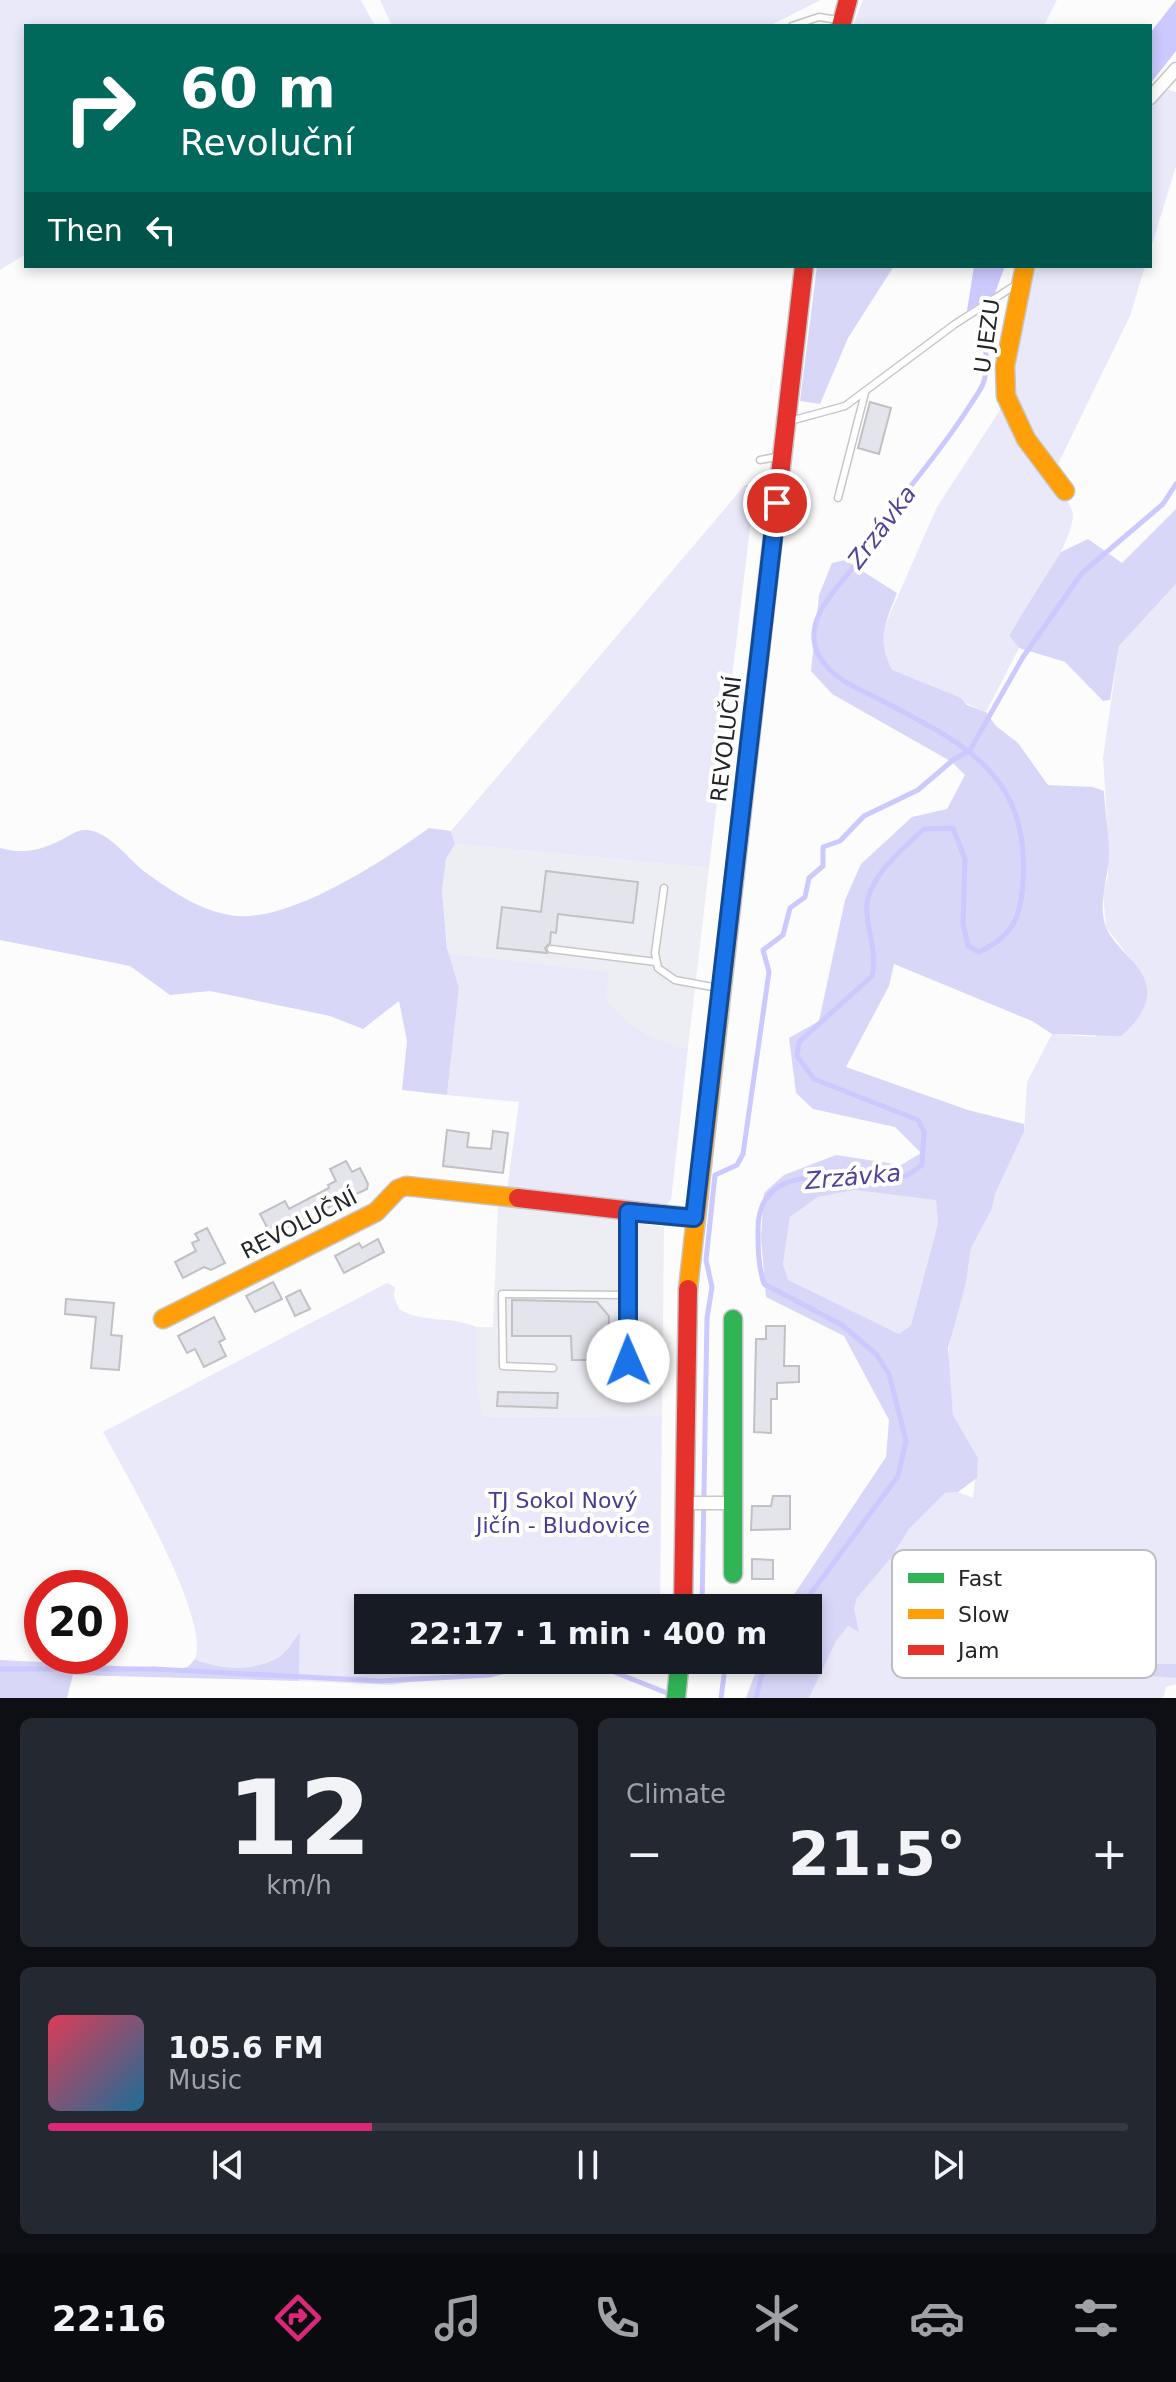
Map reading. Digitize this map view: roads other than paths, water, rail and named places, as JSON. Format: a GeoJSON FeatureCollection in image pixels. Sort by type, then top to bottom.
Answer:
{"type":"FeatureCollection","features":[{"type":"Feature","properties":{"kind":"main road"},"geometry":{"type":"LineString","coordinates":[[841,23],[848,0]]}},
{"type":"Feature","properties":{"kind":"main road","name":"REVOLUČNÍ"},"geometry":{"type":"LineString","coordinates":[[685,1594],[698,1503],[687,1337],[694,1218],[804,268]]}},
{"type":"Feature","properties":{"kind":"main road","name":"U JEZU"},"geometry":{"type":"LineString","coordinates":[[1022,275],[1004,377],[1005,393],[1008,406],[1027,440],[1065,491]]}},
{"type":"Feature","properties":{"kind":"main road","name":"REVOLUČNÍ"},"geometry":{"type":"LineString","coordinates":[[163,1319],[380,1210],[401,1186],[694,1218]]}},
{"type":"Feature","properties":{"kind":"main road"},"geometry":{"type":"LineString","coordinates":[[733,1319],[733,1574]]}},
{"type":"Feature","properties":{"kind":"main road"},"geometry":{"type":"LineString","coordinates":[[676,1694],[678,1674]]}},
{"type":"Feature","properties":{"kind":"street"},"geometry":{"type":"LineString","coordinates":[[1152,96],[1176,69]]}},
{"type":"Feature","properties":{"kind":"street"},"geometry":{"type":"LineString","coordinates":[[698,1503],[734,1503]]}},
{"type":"Feature","properties":{"kind":"lane"},"geometry":{"type":"LineString","coordinates":[[798,24],[819,17],[841,23]]}},
{"type":"Feature","properties":{"kind":"lane"},"geometry":{"type":"LineString","coordinates":[[786,421],[837,409],[865,392],[955,324],[995,301],[1022,275]]}},
{"type":"Feature","properties":{"kind":"lane"},"geometry":{"type":"LineString","coordinates":[[838,498],[865,392]]}},
{"type":"Feature","properties":{"kind":"lane"},"geometry":{"type":"LineString","coordinates":[[760,460],[781,466]]}},
{"type":"Feature","properties":{"kind":"lane"},"geometry":{"type":"LineString","coordinates":[[664,888],[656,962],[662,974],[721,988]]}},
{"type":"Feature","properties":{"kind":"lane"},"geometry":{"type":"LineString","coordinates":[[551,949],[656,962]]}},
{"type":"Feature","properties":{"kind":"lane"},"geometry":{"type":"LineString","coordinates":[[628,1212],[628,1361]]}},
{"type":"Feature","properties":{"kind":"lane"},"geometry":{"type":"LineString","coordinates":[[553,1368],[503,1366],[502,1294],[627,1295]]}},
{"type":"Feature","properties":{"kind":"waterway","name":"Zrzávka"},"geometry":{"type":"LineString","coordinates":[[810,1594],[898,1476],[906,1441],[889,1374],[876,1354],[842,1325],[764,1284],[758,1243],[762,1205],[774,1190],[791,1181],[812,1177],[882,1178],[907,1175],[922,1165],[924,1132],[918,1120],[814,1079],[797,1056],[799,1042],[872,976],[873,953],[867,914],[871,890],[886,867],[924,829],[953,828],[965,859],[963,923],[968,946],[979,952],[1000,939],[1013,924],[1020,905],[1023,881],[1022,843],[1015,812],[1002,786],[962,746],[838,676],[819,656],[814,642],[815,627],[827,600],[949,436],[981,387],[986,374],[983,316],[987,294]]}},
{"type":"Feature","properties":{"kind":"waterway"},"geometry":{"type":"LineString","coordinates":[[702,1594],[707,1318],[712,1287],[706,1260],[715,1175],[737,1165],[743,1154],[769,972],[763,950],[783,935],[790,908],[805,897],[809,878],[823,866],[823,847],[840,841],[864,816],[918,790],[953,760],[970,750],[1023,657],[1082,573],[1163,504],[1176,484]]}},
{"type":"Feature","properties":{"kind":"waterway"},"geometry":{"type":"LineString","coordinates":[[0,1669],[154,1669],[381,1681],[493,1674]]}},
{"type":"Feature","properties":{"kind":"waterway"},"geometry":{"type":"LineString","coordinates":[[619,1674],[672,1695]]}},
{"type":"Feature","properties":{"kind":"waterway"},"geometry":{"type":"LineString","coordinates":[[721,1698],[724,1674]]}},
{"type":"Feature","properties":{"kind":"waterway","name":"Zrzávka"},"geometry":{"type":"LineString","coordinates":[[756,1698],[763,1674]]}},
{"type":"Feature","properties":{"kind":"park label","name":"TJ Sokol Nový Jičín - Bludovice"},"geometry":{"type":"Point","coordinates":[563,1512]}}]}
